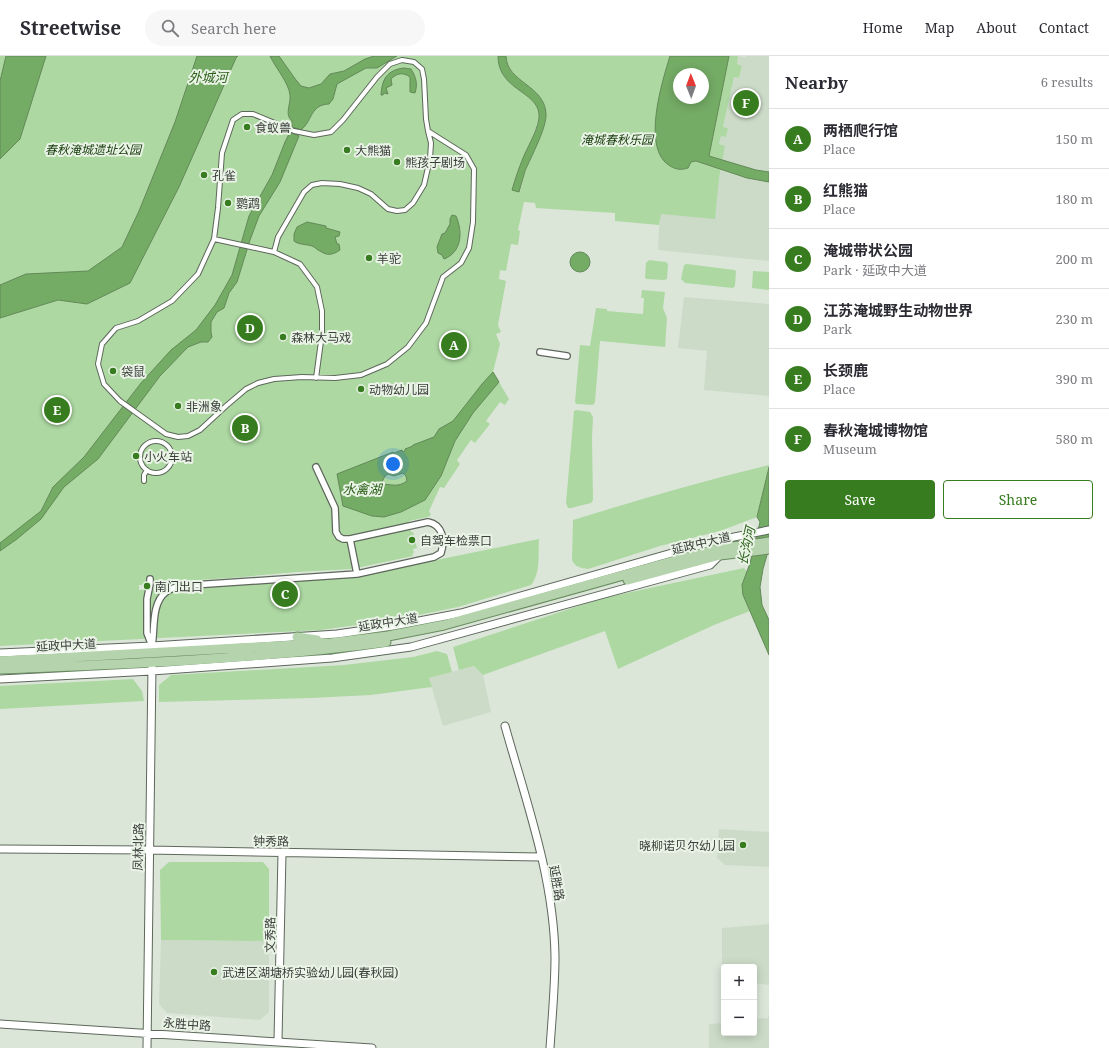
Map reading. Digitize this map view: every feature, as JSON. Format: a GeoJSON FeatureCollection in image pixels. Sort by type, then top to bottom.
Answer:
{"type":"FeatureCollection","features":[{"type":"Feature","properties":{"kind":"main road","name":"延政中大道"},"geometry":{"type":"LineString","coordinates":[[0,669],[151,658],[388,636],[444,625],[718,552],[747,548],[769,542]]}},
{"type":"Feature","properties":{"kind":"main road","name":"延政中大道"},"geometry":{"type":"LineString","coordinates":[[747,548],[769,549]]}},
{"type":"Feature","properties":{"kind":"main road","name":"延政中大道"},"geometry":{"type":"LineString","coordinates":[[0,660],[151,658],[334,649],[390,642],[446,630],[718,552]]}},
{"type":"Feature","properties":{"kind":"main road"},"geometry":{"type":"LineString","coordinates":[[297,637],[334,642]]}},
{"type":"Feature","properties":{"kind":"street"},"geometry":{"type":"LineString","coordinates":[[274,252],[278,237],[285,224],[304,192],[312,185],[322,183],[340,184],[358,188],[371,194],[388,209],[405,210],[413,203],[424,185],[430,160],[431,143],[428,132],[426,119],[422,69],[414,62],[402,60],[390,64],[377,77],[343,120],[331,132],[314,135],[294,131],[253,114],[242,114],[233,120],[222,153],[214,239],[198,274],[172,301],[138,321],[116,328],[102,344],[98,364],[104,384],[120,401],[166,434],[178,437],[188,436],[200,430],[241,394],[258,383],[274,379],[335,378],[361,375],[386,364],[408,347],[426,323],[443,277],[461,263],[468,248],[473,222],[474,169],[466,155],[428,132]]}},
{"type":"Feature","properties":{"kind":"street"},"geometry":{"type":"LineString","coordinates":[[214,239],[274,252],[300,264],[317,287],[322,311],[322,334],[316,378]]}},
{"type":"Feature","properties":{"kind":"street"},"geometry":{"type":"LineString","coordinates":[[540,352],[567,356]]}},
{"type":"Feature","properties":{"kind":"street"},"geometry":{"type":"LineString","coordinates":[[162,442],[166,434]]}},
{"type":"Feature","properties":{"kind":"street"},"geometry":{"type":"LineString","coordinates":[[154,440],[162,442],[169,446],[172,451],[172,462],[166,470],[161,473],[155,473],[142,466],[140,461],[141,450],[149,442],[154,440]]}},
{"type":"Feature","properties":{"kind":"street"},"geometry":{"type":"LineString","coordinates":[[151,658],[154,635],[154,619],[157,605],[165,592],[178,586],[357,574],[434,557],[441,553],[444,545],[440,529],[436,524],[428,522],[350,539],[343,539],[339,537],[336,532],[335,508],[316,468]]}},
{"type":"Feature","properties":{"kind":"street"},"geometry":{"type":"LineString","coordinates":[[144,481],[144,475],[147,470]]}},
{"type":"Feature","properties":{"kind":"street"},"geometry":{"type":"LineString","coordinates":[[0,679],[297,637],[344,633],[393,626],[461,613],[714,541],[769,530]]}},
{"type":"Feature","properties":{"kind":"street"},"geometry":{"type":"LineString","coordinates":[[350,539],[357,574]]}},
{"type":"Feature","properties":{"kind":"street"},"geometry":{"type":"LineString","coordinates":[[150,578],[147,599],[147,633],[151,658]]}},
{"type":"Feature","properties":{"kind":"street"},"geometry":{"type":"LineString","coordinates":[[0,653],[151,658]]}},
{"type":"Feature","properties":{"kind":"street","name":"凤林北路"},"geometry":{"type":"LineString","coordinates":[[147,1048],[151,658]]}},
{"type":"Feature","properties":{"kind":"street","name":"延胜路"},"geometry":{"type":"LineString","coordinates":[[505,726],[544,870],[552,920],[555,956],[550,1048]]}},
{"type":"Feature","properties":{"kind":"street","name":"钟秀路"},"geometry":{"type":"LineString","coordinates":[[0,849],[149,850],[541,858]]}},
{"type":"Feature","properties":{"kind":"street","name":"文秀路"},"geometry":{"type":"LineString","coordinates":[[278,1041],[282,853]]}},
{"type":"Feature","properties":{"kind":"street","name":"永胜中路"},"geometry":{"type":"LineString","coordinates":[[0,1024],[372,1048]]}},
{"type":"Feature","properties":{"kind":"shaded area"},"geometry":{"type":"Polygon","coordinates":[[[738,56],[769,56],[769,261],[658,250],[660,213],[719,178],[725,146],[719,144],[721,136],[726,137],[728,128],[723,127],[734,77],[739,78],[742,66],[736,64],[738,56]]]}},
{"type":"Feature","properties":{"kind":"shaded area"},"geometry":{"type":"Polygon","coordinates":[[[684,297],[769,304],[769,396],[704,390],[707,351],[678,348],[684,297]]]}},
{"type":"Feature","properties":{"kind":"shaded area"},"geometry":{"type":"Polygon","coordinates":[[[474,666],[483,675],[491,712],[443,726],[429,678],[474,666]]]}},
{"type":"Feature","properties":{"kind":"shaded area","name":"晓柳诺贝尔幼儿园"},"geometry":{"type":"Polygon","coordinates":[[[719,829],[769,832],[769,867],[725,865],[717,858],[719,829]]]}},
{"type":"Feature","properties":{"kind":"shaded area"},"geometry":{"type":"Polygon","coordinates":[[[769,924],[769,985],[757,983],[757,964],[722,964],[722,928],[769,924]]]}},
{"type":"Feature","properties":{"kind":"shaded area","name":"武进区湖塘桥实验幼儿园(春秋园)"},"geometry":{"type":"Polygon","coordinates":[[[161,940],[269,941],[269,1012],[260,1020],[167,1013],[159,1004],[161,940]]]}},
{"type":"Feature","properties":{"kind":"shaded area"},"geometry":{"type":"Polygon","coordinates":[[[769,1014],[769,1048],[709,1048],[709,1024],[721,1023],[721,1036],[757,1036],[757,1019],[768,1018],[769,1014]]]}},
{"type":"Feature","properties":{"kind":"green space"},"geometry":{"type":"Polygon","coordinates":[[[0,56],[498,56],[499,67],[503,75],[509,82],[533,101],[510,68],[506,56],[738,56],[737,64],[742,66],[739,78],[734,77],[723,127],[728,128],[726,137],[721,136],[719,144],[725,146],[719,178],[715,219],[661,214],[659,225],[615,221],[615,213],[536,208],[535,203],[524,202],[518,230],[520,231],[518,245],[511,244],[506,271],[500,270],[499,279],[506,281],[498,325],[501,332],[496,334],[500,344],[493,372],[509,399],[505,405],[500,402],[486,421],[490,424],[475,443],[471,440],[457,460],[460,464],[444,488],[440,487],[429,511],[431,515],[409,521],[411,532],[413,532],[417,548],[413,549],[413,556],[352,569],[139,585],[139,590],[353,577],[539,539],[538,569],[531,585],[458,607],[399,619],[321,630],[0,646],[0,56]],[[537,106],[539,116],[537,124],[515,181],[520,191],[525,172],[546,121],[537,106]]]}},
{"type":"Feature","properties":{"kind":"green space"},"geometry":{"type":"Polygon","coordinates":[[[649,260],[666,262],[668,264],[667,279],[646,279],[646,263],[649,260]]]}},
{"type":"Feature","properties":{"kind":"green space"},"geometry":{"type":"Polygon","coordinates":[[[687,264],[734,270],[736,271],[735,286],[733,288],[685,283],[681,279],[684,265],[687,264]]]}},
{"type":"Feature","properties":{"kind":"green space"},"geometry":{"type":"Polygon","coordinates":[[[753,271],[769,272],[769,290],[752,288],[753,271]]]}},
{"type":"Feature","properties":{"kind":"green space"},"geometry":{"type":"Polygon","coordinates":[[[642,290],[665,292],[663,308],[667,318],[665,347],[600,341],[595,402],[593,405],[576,404],[580,345],[590,346],[596,308],[607,309],[607,311],[643,314],[644,298],[641,298],[642,290]]]}},
{"type":"Feature","properties":{"kind":"green space"},"geometry":{"type":"Polygon","coordinates":[[[574,411],[590,412],[593,417],[593,500],[591,503],[568,508],[566,503],[574,411]]]}},
{"type":"Feature","properties":{"kind":"green space"},"geometry":{"type":"Polygon","coordinates":[[[769,465],[757,517],[720,531],[660,546],[588,569],[578,567],[572,560],[573,520],[671,491],[769,465]]]}},
{"type":"Feature","properties":{"kind":"green space"},"geometry":{"type":"Polygon","coordinates":[[[744,568],[747,572],[743,584],[743,592],[750,611],[714,625],[618,669],[605,631],[483,675],[474,666],[459,670],[453,647],[603,598],[744,568]]]}},
{"type":"Feature","properties":{"kind":"green space"},"geometry":{"type":"Polygon","coordinates":[[[437,651],[447,654],[452,672],[429,678],[432,687],[371,695],[159,702],[159,685],[171,675],[344,665],[413,657],[437,651]]]}},
{"type":"Feature","properties":{"kind":"green space"},"geometry":{"type":"Polygon","coordinates":[[[133,679],[142,691],[144,701],[0,709],[0,686],[133,679]]]}},
{"type":"Feature","properties":{"kind":"green space"},"geometry":{"type":"Polygon","coordinates":[[[169,862],[263,862],[269,869],[269,941],[161,940],[160,870],[169,862]]]}},
{"type":"Feature","properties":{"kind":"water"},"geometry":{"type":"Polygon","coordinates":[[[6,56],[46,56],[20,139],[0,159],[0,81],[6,56]]]}},
{"type":"Feature","properties":{"kind":"water","name":"外城河"},"geometry":{"type":"Polygon","coordinates":[[[197,56],[238,56],[179,187],[130,283],[87,304],[58,300],[0,318],[0,285],[26,274],[88,271],[122,247],[139,211],[175,122],[197,56]]]}},
{"type":"Feature","properties":{"kind":"water"},"geometry":{"type":"Polygon","coordinates":[[[270,56],[279,56],[301,86],[309,88],[321,84],[330,74],[344,71],[365,59],[374,56],[397,56],[377,68],[366,68],[337,84],[333,99],[329,104],[318,107],[301,130],[292,127],[292,121],[288,115],[290,99],[289,90],[285,80],[270,56]]]}},
{"type":"Feature","properties":{"kind":"water"},"geometry":{"type":"Polygon","coordinates":[[[498,56],[506,56],[508,65],[513,72],[539,96],[544,104],[546,114],[544,126],[525,171],[519,192],[512,190],[523,158],[536,130],[539,114],[537,106],[532,100],[510,83],[504,76],[500,67],[498,56]]]}},
{"type":"Feature","properties":{"kind":"water"},"geometry":{"type":"Polygon","coordinates":[[[670,56],[729,56],[709,156],[756,170],[769,172],[769,182],[747,178],[696,161],[691,162],[688,168],[677,169],[670,166],[661,157],[655,131],[656,114],[670,56]]]}},
{"type":"Feature","properties":{"kind":"water"},"geometry":{"type":"Polygon","coordinates":[[[404,68],[411,69],[414,75],[416,81],[415,93],[410,92],[410,77],[405,74],[400,74],[391,79],[392,85],[386,88],[388,94],[384,93],[381,95],[386,76],[393,71],[404,68]]]}},
{"type":"Feature","properties":{"kind":"water"},"geometry":{"type":"Polygon","coordinates":[[[290,132],[299,136],[280,182],[259,216],[237,282],[229,293],[224,308],[217,312],[211,322],[212,337],[208,342],[201,342],[188,347],[160,376],[98,459],[64,487],[41,519],[0,551],[0,543],[41,511],[53,487],[84,457],[141,383],[171,350],[196,330],[215,305],[232,275],[249,216],[272,175],[290,132]]]}},
{"type":"Feature","properties":{"kind":"water"},"geometry":{"type":"Polygon","coordinates":[[[452,215],[456,216],[460,228],[458,247],[450,256],[444,259],[442,255],[438,253],[437,247],[442,234],[445,233],[450,224],[452,215]]]}},
{"type":"Feature","properties":{"kind":"water"},"geometry":{"type":"Polygon","coordinates":[[[307,222],[326,226],[326,228],[340,232],[339,236],[335,237],[337,244],[339,244],[340,250],[332,254],[328,254],[323,253],[312,246],[300,244],[294,241],[294,234],[297,227],[307,222]]]}},
{"type":"Feature","properties":{"kind":"water"},"geometry":{"type":"Polygon","coordinates":[[[580,252],[587,255],[590,262],[587,269],[580,272],[573,269],[570,262],[573,255],[580,252]]]}},
{"type":"Feature","properties":{"kind":"water","name":"水禽湖"},"geometry":{"type":"Polygon","coordinates":[[[493,372],[499,382],[473,413],[455,441],[441,476],[425,500],[401,512],[384,517],[372,516],[343,506],[337,474],[393,452],[402,450],[403,452],[405,449],[413,445],[434,437],[439,429],[453,421],[493,372]],[[403,473],[394,476],[388,474],[382,482],[384,484],[399,485],[407,481],[406,476],[403,473]]]}},
{"type":"Feature","properties":{"kind":"water"},"geometry":{"type":"Polygon","coordinates":[[[769,467],[769,548],[760,587],[762,605],[769,620],[769,655],[743,595],[742,585],[750,563],[760,522],[757,517],[769,467]]]}},
{"type":"Feature","properties":{"kind":"place","name":"春秋淹城博物馆"},"geometry":{"type":"Point","coordinates":[746,103]}},
{"type":"Feature","properties":{"kind":"place","name":"食蚁兽"},"geometry":{"type":"Point","coordinates":[247,127]}},
{"type":"Feature","properties":{"kind":"place","name":"大熊猫"},"geometry":{"type":"Point","coordinates":[347,150]}},
{"type":"Feature","properties":{"kind":"place","name":"熊孩子剧场"},"geometry":{"type":"Point","coordinates":[397,162]}},
{"type":"Feature","properties":{"kind":"place","name":"孔雀"},"geometry":{"type":"Point","coordinates":[204,175]}},
{"type":"Feature","properties":{"kind":"place","name":"鹦鹉"},"geometry":{"type":"Point","coordinates":[228,203]}},
{"type":"Feature","properties":{"kind":"place","name":"羊驼"},"geometry":{"type":"Point","coordinates":[369,258]}},
{"type":"Feature","properties":{"kind":"place","name":"江苏淹城野生动物世界"},"geometry":{"type":"Point","coordinates":[250,328]}},
{"type":"Feature","properties":{"kind":"place","name":"森林大马戏"},"geometry":{"type":"Point","coordinates":[283,337]}},
{"type":"Feature","properties":{"kind":"place","name":"两栖爬行馆"},"geometry":{"type":"Point","coordinates":[454,345]}},
{"type":"Feature","properties":{"kind":"place","name":"袋鼠"},"geometry":{"type":"Point","coordinates":[113,371]}},
{"type":"Feature","properties":{"kind":"place","name":"动物幼儿园"},"geometry":{"type":"Point","coordinates":[361,389]}},
{"type":"Feature","properties":{"kind":"place","name":"非洲象"},"geometry":{"type":"Point","coordinates":[178,406]}},
{"type":"Feature","properties":{"kind":"place","name":"长颈鹿"},"geometry":{"type":"Point","coordinates":[57,410]}},
{"type":"Feature","properties":{"kind":"place","name":"红熊猫"},"geometry":{"type":"Point","coordinates":[245,428]}},
{"type":"Feature","properties":{"kind":"place","name":"小火车站"},"geometry":{"type":"Point","coordinates":[136,456]}},
{"type":"Feature","properties":{"kind":"place","name":"自驾车检票口"},"geometry":{"type":"Point","coordinates":[412,540]}},
{"type":"Feature","properties":{"kind":"place","name":"南门出口"},"geometry":{"type":"Point","coordinates":[147,586]}},
{"type":"Feature","properties":{"kind":"place","name":"淹城带状公园"},"geometry":{"type":"Point","coordinates":[285,594]}},
{"type":"Feature","properties":{"kind":"place","name":"晓柳诺贝尔幼儿园"},"geometry":{"type":"Point","coordinates":[743,845]}},
{"type":"Feature","properties":{"kind":"place","name":"武进区湖塘桥实验幼儿园(春秋园)"},"geometry":{"type":"Point","coordinates":[214,972]}},
{"type":"Feature","properties":{"kind":"park label","name":"淹城春秋乐园"},"geometry":{"type":"Point","coordinates":[617,139]}},
{"type":"Feature","properties":{"kind":"park label","name":"春秋淹城遗址公园"},"geometry":{"type":"Point","coordinates":[93,149]}},
{"type":"Feature","properties":{"kind":"water label","name":"长沟河"},"geometry":{"type":"Point","coordinates":[746,546]}}]}
